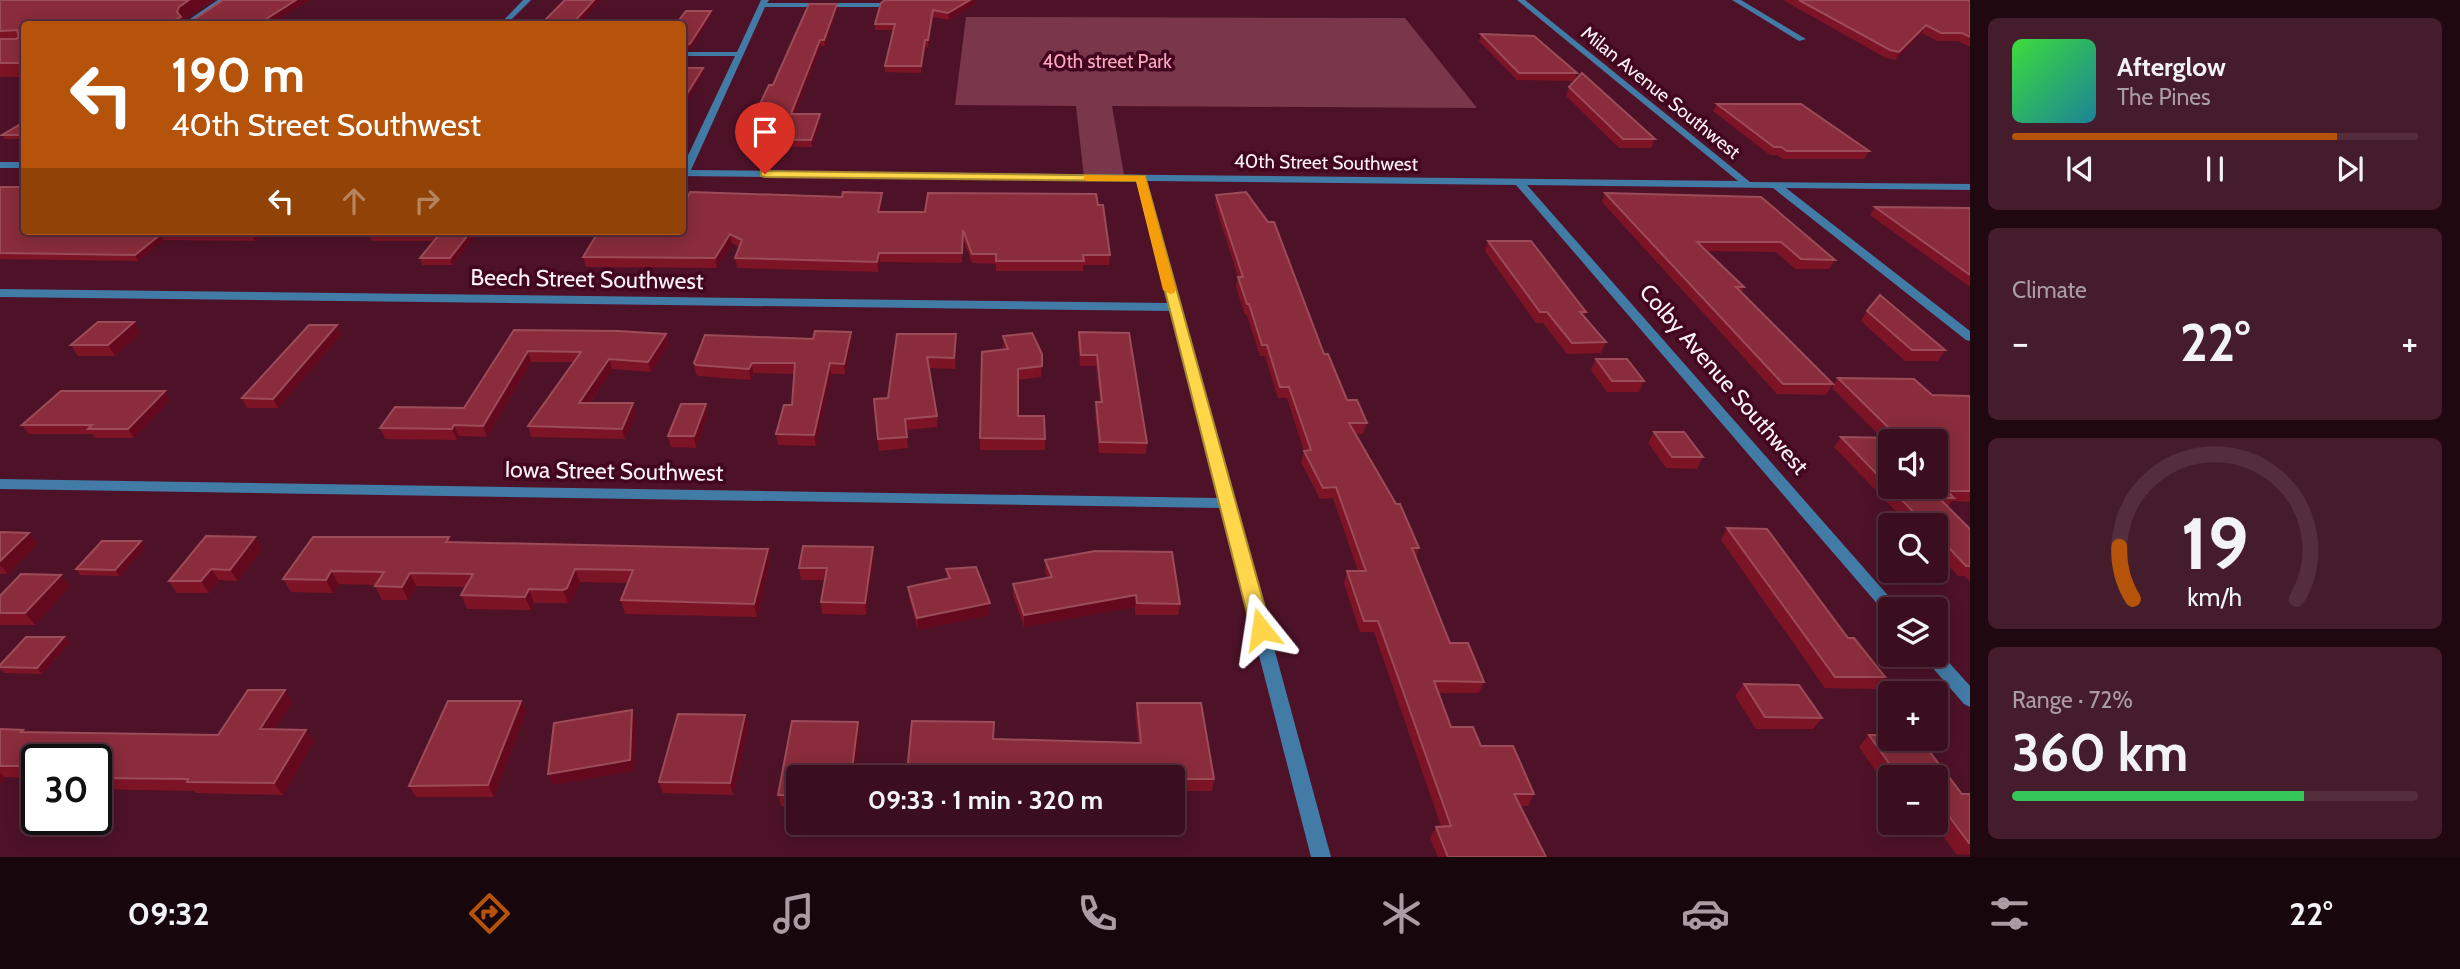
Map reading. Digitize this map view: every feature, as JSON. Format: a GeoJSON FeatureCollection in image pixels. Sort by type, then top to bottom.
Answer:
{"type":"FeatureCollection","features":[{"type":"Feature","properties":{"kind":"street"},"geometry":{"type":"LineString","coordinates":[[506,21],[527,0]]}},
{"type":"Feature","properties":{"kind":"street","name":"Milan Avenue Southwest"},"geometry":{"type":"LineString","coordinates":[[1521,0],[1747,184]]}},
{"type":"Feature","properties":{"kind":"street"},"geometry":{"type":"LineString","coordinates":[[1736,0],[1802,38]]}},
{"type":"Feature","properties":{"kind":"street"},"geometry":{"type":"LineString","coordinates":[[686,169],[764,2],[879,5]]}},
{"type":"Feature","properties":{"kind":"street"},"geometry":{"type":"LineString","coordinates":[[686,54],[741,54]]}},
{"type":"Feature","properties":{"kind":"street"},"geometry":{"type":"LineString","coordinates":[[0,165],[21,165]]}},
{"type":"Feature","properties":{"kind":"street","name":"40th Street Southwest"},"geometry":{"type":"LineString","coordinates":[[686,173],[1970,187]]}},
{"type":"Feature","properties":{"kind":"street"},"geometry":{"type":"LineString","coordinates":[[1141,178],[1321,857]]}},
{"type":"Feature","properties":{"kind":"street","name":"Colby Avenue Southwest"},"geometry":{"type":"LineString","coordinates":[[1519,182],[1882,597]]}},
{"type":"Feature","properties":{"kind":"street"},"geometry":{"type":"LineString","coordinates":[[1776,185],[1970,337]]}},
{"type":"Feature","properties":{"kind":"street","name":"Beech Street Southwest"},"geometry":{"type":"LineString","coordinates":[[0,293],[1174,307]]}},
{"type":"Feature","properties":{"kind":"street","name":"Iowa Street Southwest"},"geometry":{"type":"LineString","coordinates":[[0,484],[1228,503]]}},
{"type":"Feature","properties":{"kind":"street"},"geometry":{"type":"LineString","coordinates":[[1942,667],[1970,699]]}},
{"type":"Feature","properties":{"kind":"lane"},"geometry":{"type":"LineString","coordinates":[[192,21],[223,0]]}},
{"type":"Feature","properties":{"kind":"green space","name":"40th street Park"},"geometry":{"type":"Polygon","coordinates":[[[966,17],[1405,18],[1477,108],[1112,106],[1124,175],[1084,177],[1076,106],[955,105],[966,17]]]}},
{"type":"Feature","properties":{"kind":"building"},"geometry":{"type":"Polygon","coordinates":[[[0,0],[189,0],[179,7],[177,12],[181,17],[173,21],[21,21],[21,63],[0,63],[0,39],[19,37],[17,30],[0,31],[0,0]]]}},
{"type":"Feature","properties":{"kind":"building"},"geometry":{"type":"Polygon","coordinates":[[[223,0],[296,0],[263,21],[192,21],[223,0]]]}},
{"type":"Feature","properties":{"kind":"building"},"geometry":{"type":"Polygon","coordinates":[[[565,0],[594,0],[575,21],[544,21],[565,0]]]}},
{"type":"Feature","properties":{"kind":"building"},"geometry":{"type":"Polygon","coordinates":[[[885,0],[970,0],[948,13],[933,10],[921,66],[885,66],[895,24],[875,24],[881,3],[885,0]]]}},
{"type":"Feature","properties":{"kind":"building"},"geometry":{"type":"Polygon","coordinates":[[[1799,0],[1968,0],[1970,37],[1962,33],[1941,33],[1926,25],[1899,52],[1890,50],[1799,0]]]}},
{"type":"Feature","properties":{"kind":"building"},"geometry":{"type":"Polygon","coordinates":[[[809,4],[837,4],[791,114],[820,114],[811,140],[743,139],[769,85],[773,85],[809,4]]]}},
{"type":"Feature","properties":{"kind":"building"},"geometry":{"type":"Polygon","coordinates":[[[686,11],[711,11],[690,44],[686,45],[686,21],[678,21],[686,11]]]}},
{"type":"Feature","properties":{"kind":"building"},"geometry":{"type":"Polygon","coordinates":[[[1481,34],[1534,36],[1577,73],[1519,73],[1481,34]]]}},
{"type":"Feature","properties":{"kind":"building"},"geometry":{"type":"Polygon","coordinates":[[[686,68],[703,68],[686,96],[686,68]]]}},
{"type":"Feature","properties":{"kind":"building"},"geometry":{"type":"Polygon","coordinates":[[[1582,73],[1655,139],[1623,139],[1569,87],[1582,73]]]}},
{"type":"Feature","properties":{"kind":"building"},"geometry":{"type":"Polygon","coordinates":[[[1717,104],[1801,104],[1869,151],[1787,151],[1774,147],[1717,104]]]}},
{"type":"Feature","properties":{"kind":"building"},"geometry":{"type":"Polygon","coordinates":[[[21,124],[21,135],[2,135],[21,124]]]}},
{"type":"Feature","properties":{"kind":"building"},"geometry":{"type":"Polygon","coordinates":[[[0,187],[21,187],[21,235],[160,235],[135,255],[0,253],[0,187]]]}},
{"type":"Feature","properties":{"kind":"building"},"geometry":{"type":"Polygon","coordinates":[[[690,192],[842,197],[843,192],[882,193],[878,212],[925,212],[928,193],[1096,194],[1098,205],[1103,205],[1110,255],[1083,255],[1084,261],[996,261],[996,254],[972,254],[963,230],[962,253],[879,253],[877,262],[735,258],[742,240],[730,234],[715,258],[583,257],[597,235],[686,235],[686,201],[690,192]]]}},
{"type":"Feature","properties":{"kind":"building"},"geometry":{"type":"Polygon","coordinates":[[[1246,192],[1268,222],[1274,222],[1324,354],[1328,354],[1347,400],[1357,400],[1367,423],[1349,423],[1396,504],[1400,504],[1419,548],[1412,548],[1450,643],[1468,643],[1484,682],[1434,681],[1451,727],[1473,727],[1481,746],[1513,746],[1534,794],[1514,794],[1546,857],[1448,857],[1436,827],[1451,826],[1378,621],[1364,621],[1347,571],[1366,571],[1336,487],[1323,488],[1304,451],[1311,450],[1289,387],[1280,387],[1267,345],[1262,345],[1238,277],[1243,277],[1216,195],[1246,192]]]}},
{"type":"Feature","properties":{"kind":"building"},"geometry":{"type":"Polygon","coordinates":[[[1605,193],[1761,197],[1835,260],[1801,259],[1781,242],[1697,242],[1744,287],[1736,287],[1833,384],[1783,384],[1605,193]]]}},
{"type":"Feature","properties":{"kind":"building"},"geometry":{"type":"Polygon","coordinates":[[[1875,207],[1970,208],[1970,275],[1875,207]]]}},
{"type":"Feature","properties":{"kind":"building"},"geometry":{"type":"Polygon","coordinates":[[[439,235],[468,235],[450,258],[420,258],[439,235]]]}},
{"type":"Feature","properties":{"kind":"building"},"geometry":{"type":"Polygon","coordinates":[[[1488,241],[1531,241],[1586,312],[1580,312],[1606,342],[1572,343],[1547,312],[1540,312],[1488,241]]]}},
{"type":"Feature","properties":{"kind":"building"},"geometry":{"type":"Polygon","coordinates":[[[1880,295],[1945,350],[1912,350],[1867,311],[1880,295]]]}},
{"type":"Feature","properties":{"kind":"building"},"geometry":{"type":"Polygon","coordinates":[[[98,322],[134,322],[108,345],[71,345],[98,322]]]}},
{"type":"Feature","properties":{"kind":"building"},"geometry":{"type":"Polygon","coordinates":[[[309,325],[337,325],[273,399],[242,398],[309,325]]]}},
{"type":"Feature","properties":{"kind":"building"},"geometry":{"type":"Polygon","coordinates":[[[514,330],[666,334],[648,362],[609,359],[579,403],[633,403],[622,429],[528,426],[581,352],[528,351],[483,426],[454,425],[452,429],[380,428],[395,407],[464,408],[514,330]]]}},
{"type":"Feature","properties":{"kind":"building"},"geometry":{"type":"Polygon","coordinates":[[[815,331],[851,332],[844,364],[830,363],[814,435],[776,434],[784,405],[792,405],[795,363],[752,363],[749,369],[694,363],[705,335],[813,339],[815,331]]]}},
{"type":"Feature","properties":{"kind":"building"},"geometry":{"type":"Polygon","coordinates":[[[1079,332],[1129,333],[1147,443],[1100,442],[1096,402],[1102,402],[1097,355],[1081,355],[1079,332]]]}},
{"type":"Feature","properties":{"kind":"building"},"geometry":{"type":"Polygon","coordinates":[[[1032,333],[1042,354],[1042,366],[1018,369],[1018,416],[1044,416],[1045,439],[980,438],[982,352],[1008,349],[1003,336],[1032,333]]]}},
{"type":"Feature","properties":{"kind":"building"},"geometry":{"type":"Polygon","coordinates":[[[897,334],[956,334],[954,358],[927,357],[937,416],[905,419],[907,437],[878,439],[874,399],[888,398],[897,334]]]}},
{"type":"Feature","properties":{"kind":"building"},"geometry":{"type":"Polygon","coordinates":[[[1596,359],[1627,359],[1644,381],[1612,381],[1596,359]]]}},
{"type":"Feature","properties":{"kind":"building"},"geometry":{"type":"Polygon","coordinates":[[[1838,378],[1914,379],[1932,395],[1970,396],[1970,491],[1948,491],[1948,429],[1890,429],[1838,378]]]}},
{"type":"Feature","properties":{"kind":"building"},"geometry":{"type":"Polygon","coordinates":[[[61,391],[165,391],[128,429],[88,429],[92,425],[22,425],[61,391]]]}},
{"type":"Feature","properties":{"kind":"building"},"geometry":{"type":"Polygon","coordinates":[[[681,404],[706,404],[694,436],[668,436],[681,404]]]}},
{"type":"Feature","properties":{"kind":"building"},"geometry":{"type":"Polygon","coordinates":[[[1654,432],[1684,432],[1703,457],[1672,457],[1654,432]]]}},
{"type":"Feature","properties":{"kind":"building"},"geometry":{"type":"Polygon","coordinates":[[[1841,437],[1878,438],[1878,475],[1841,437]]]}},
{"type":"Feature","properties":{"kind":"building"},"geometry":{"type":"Polygon","coordinates":[[[1901,499],[1940,499],[1970,529],[1970,566],[1966,566],[1948,547],[1948,513],[1914,513],[1901,499]]]}},
{"type":"Feature","properties":{"kind":"building"},"geometry":{"type":"Polygon","coordinates":[[[1727,528],[1767,529],[1848,638],[1854,638],[1885,677],[1835,677],[1727,528]]]}},
{"type":"Feature","properties":{"kind":"building"},"geometry":{"type":"Polygon","coordinates":[[[0,532],[29,533],[0,561],[0,532]]]}},
{"type":"Feature","properties":{"kind":"building"},"geometry":{"type":"Polygon","coordinates":[[[206,536],[255,537],[230,570],[211,569],[201,581],[169,581],[206,536]]]}},
{"type":"Feature","properties":{"kind":"building"},"geometry":{"type":"Polygon","coordinates":[[[313,537],[449,537],[446,542],[768,549],[754,604],[621,600],[633,570],[575,569],[567,588],[529,589],[525,597],[461,595],[473,574],[410,573],[402,587],[375,586],[384,572],[331,571],[326,580],[283,579],[313,537]]]}},
{"type":"Feature","properties":{"kind":"building"},"geometry":{"type":"Polygon","coordinates":[[[102,541],[141,541],[115,570],[76,569],[102,541]]]}},
{"type":"Feature","properties":{"kind":"building"},"geometry":{"type":"Polygon","coordinates":[[[803,546],[873,547],[865,603],[821,602],[827,568],[799,568],[803,546]]]}},
{"type":"Feature","properties":{"kind":"building"},"geometry":{"type":"Polygon","coordinates":[[[1095,551],[1172,552],[1180,604],[1137,603],[1136,595],[1024,615],[1013,584],[1052,577],[1045,560],[1095,551]]]}},
{"type":"Feature","properties":{"kind":"building"},"geometry":{"type":"Polygon","coordinates":[[[976,567],[990,603],[917,618],[908,587],[950,578],[946,569],[976,567]]]}},
{"type":"Feature","properties":{"kind":"building"},"geometry":{"type":"Polygon","coordinates":[[[21,574],[61,575],[25,613],[0,613],[0,596],[21,574]]]}},
{"type":"Feature","properties":{"kind":"building"},"geometry":{"type":"Polygon","coordinates":[[[26,637],[64,637],[37,668],[0,667],[0,665],[26,637]]]}},
{"type":"Feature","properties":{"kind":"building"},"geometry":{"type":"Polygon","coordinates":[[[1744,684],[1799,685],[1822,718],[1765,717],[1744,684]]]}},
{"type":"Feature","properties":{"kind":"building"},"geometry":{"type":"Polygon","coordinates":[[[248,690],[285,690],[260,729],[306,730],[274,783],[112,778],[112,744],[21,744],[21,766],[0,766],[0,729],[23,730],[21,732],[218,735],[248,690]]]}},
{"type":"Feature","properties":{"kind":"building"},"geometry":{"type":"Polygon","coordinates":[[[448,701],[521,701],[488,785],[409,786],[448,701]]]}},
{"type":"Feature","properties":{"kind":"building"},"geometry":{"type":"Polygon","coordinates":[[[1137,703],[1201,703],[1214,779],[1185,779],[1185,765],[908,765],[912,721],[994,722],[993,739],[1141,743],[1137,703]]]}},
{"type":"Feature","properties":{"kind":"building"},"geometry":{"type":"Polygon","coordinates":[[[632,710],[630,760],[548,774],[554,723],[632,710]]]}},
{"type":"Feature","properties":{"kind":"building"},"geometry":{"type":"Polygon","coordinates":[[[678,714],[745,715],[730,783],[659,782],[678,714]]]}},
{"type":"Feature","properties":{"kind":"building"},"geometry":{"type":"Polygon","coordinates":[[[792,721],[858,722],[853,765],[786,765],[786,795],[778,795],[792,721]]]}},
{"type":"Feature","properties":{"kind":"building"},"geometry":{"type":"Polygon","coordinates":[[[1869,735],[1878,735],[1878,748],[1869,735]]]}},
{"type":"Feature","properties":{"kind":"building"},"geometry":{"type":"Polygon","coordinates":[[[1880,751],[1929,751],[1940,765],[1890,765],[1880,751]]]}},
{"type":"Feature","properties":{"kind":"building"},"geometry":{"type":"Polygon","coordinates":[[[1948,776],[1962,794],[1970,794],[1969,843],[1948,815],[1948,776]]]}},
{"type":"Feature","properties":{"kind":"slow traffic"},"geometry":{"type":"LineString","coordinates":[[1088,177],[1141,178],[1170,290]]}},
{"type":"Feature","properties":{"kind":"route"},"geometry":{"type":"LineString","coordinates":[[765,174],[1141,178],[1261,629]]}}]}
